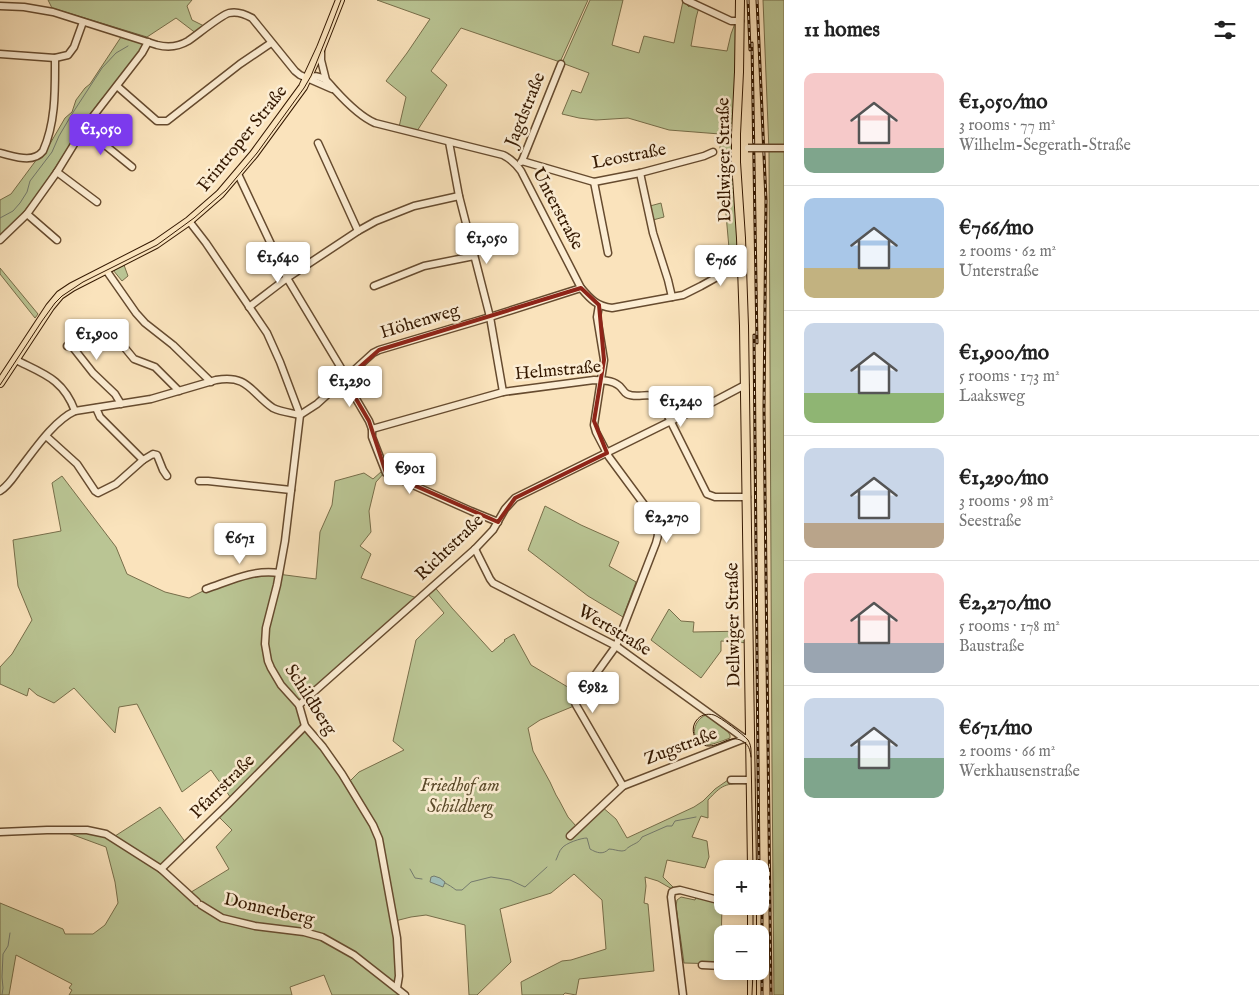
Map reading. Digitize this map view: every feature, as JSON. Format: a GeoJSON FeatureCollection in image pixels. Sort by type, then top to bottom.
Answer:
{"type":"FeatureCollection","features":[{"type":"Feature","properties":{"kind":"main road","name":"Frintroper Straße"},"geometry":{"type":"LineString","coordinates":[[0,383],[50,307],[60,295],[156,244],[189,221],[213,201],[238,174],[303,88],[322,48],[340,0]]}},
{"type":"Feature","properties":{"kind":"main road","name":"Dellwiger Straße"},"geometry":{"type":"LineString","coordinates":[[740,0],[736,148],[744,326],[747,497],[747,739],[751,780],[752,860]]}},
{"type":"Feature","properties":{"kind":"main road"},"geometry":{"type":"LineString","coordinates":[[752,980],[752,995]]}},
{"type":"Feature","properties":{"kind":"street"},"geometry":{"type":"LineString","coordinates":[[686,0],[731,21],[740,21]]}},
{"type":"Feature","properties":{"kind":"street"},"geometry":{"type":"LineString","coordinates":[[0,6],[53,12],[148,42],[142,53],[84,128],[57,172],[27,214],[0,240]]}},
{"type":"Feature","properties":{"kind":"street","name":"Unterstraße"},"geometry":{"type":"LineString","coordinates":[[148,42],[164,47],[182,44],[227,13],[236,12],[244,14],[252,18],[292,69],[300,75],[335,90]]}},
{"type":"Feature","properties":{"kind":"street"},"geometry":{"type":"LineString","coordinates":[[0,54],[63,57],[72,52],[82,22]]}},
{"type":"Feature","properties":{"kind":"street"},"geometry":{"type":"LineString","coordinates":[[117,86],[157,121],[166,121],[240,64],[271,43]]}},
{"type":"Feature","properties":{"kind":"street"},"geometry":{"type":"LineString","coordinates":[[322,48],[321,60],[326,80]]}},
{"type":"Feature","properties":{"kind":"street"},"geometry":{"type":"LineString","coordinates":[[0,153],[31,158],[41,154],[43,151],[54,106],[55,58]]}},
{"type":"Feature","properties":{"kind":"street","name":"Jagdstraße"},"geometry":{"type":"LineString","coordinates":[[520,163],[561,64]]}},
{"type":"Feature","properties":{"kind":"street"},"geometry":{"type":"LineString","coordinates":[[308,78],[317,76],[326,80]]}},
{"type":"Feature","properties":{"kind":"street","name":"Unterstraße"},"geometry":{"type":"LineString","coordinates":[[326,80],[335,90],[375,123],[502,155],[520,163],[581,288],[591,300],[599,305]]}},
{"type":"Feature","properties":{"kind":"street"},"geometry":{"type":"LineString","coordinates":[[84,128],[132,167]]}},
{"type":"Feature","properties":{"kind":"street"},"geometry":{"type":"LineString","coordinates":[[449,142],[459,196],[490,318],[503,392]]}},
{"type":"Feature","properties":{"kind":"street"},"geometry":{"type":"LineString","coordinates":[[318,143],[358,231]]}},
{"type":"Feature","properties":{"kind":"street"},"geometry":{"type":"LineString","coordinates":[[736,148],[784,148]]}},
{"type":"Feature","properties":{"kind":"street","name":"Leostraße"},"geometry":{"type":"LineString","coordinates":[[520,163],[594,182],[640,173],[713,152]]}},
{"type":"Feature","properties":{"kind":"street"},"geometry":{"type":"LineString","coordinates":[[57,172],[97,202]]}},
{"type":"Feature","properties":{"kind":"street"},"geometry":{"type":"LineString","coordinates":[[640,173],[653,233],[672,297]]}},
{"type":"Feature","properties":{"kind":"street"},"geometry":{"type":"LineString","coordinates":[[238,174],[287,278],[363,408],[386,473],[471,512],[498,522]]}},
{"type":"Feature","properties":{"kind":"street"},"geometry":{"type":"LineString","coordinates":[[594,182],[608,253]]}},
{"type":"Feature","properties":{"kind":"street"},"geometry":{"type":"LineString","coordinates":[[249,307],[287,278],[358,231],[414,206],[459,196]]}},
{"type":"Feature","properties":{"kind":"street"},"geometry":{"type":"LineString","coordinates":[[27,214],[57,240]]}},
{"type":"Feature","properties":{"kind":"street"},"geometry":{"type":"LineString","coordinates":[[189,221],[267,333],[300,415]]}},
{"type":"Feature","properties":{"kind":"street"},"geometry":{"type":"LineString","coordinates":[[374,286],[424,266],[474,256]]}},
{"type":"Feature","properties":{"kind":"street"},"geometry":{"type":"LineString","coordinates":[[106,270],[145,322],[173,345],[211,382]]}},
{"type":"Feature","properties":{"kind":"street"},"geometry":{"type":"LineString","coordinates":[[623,786],[575,704],[616,646],[659,535],[659,528],[657,522],[607,453],[594,425],[604,355],[597,317],[599,305],[612,308],[683,295],[728,271],[736,271],[742,275]]}},
{"type":"Feature","properties":{"kind":"street","name":"Höhenweg"},"geometry":{"type":"LineString","coordinates":[[300,415],[317,404],[362,367],[379,350],[490,318],[581,288]]}},
{"type":"Feature","properties":{"kind":"street"},"geometry":{"type":"LineString","coordinates":[[120,342],[134,359],[155,366],[179,391]]}},
{"type":"Feature","properties":{"kind":"street"},"geometry":{"type":"LineString","coordinates":[[67,346],[71,345],[101,382],[115,394],[121,404]]}},
{"type":"Feature","properties":{"kind":"street"},"geometry":{"type":"LineString","coordinates":[[16,360],[57,382],[64,390],[75,411]]}},
{"type":"Feature","properties":{"kind":"street"},"geometry":{"type":"LineString","coordinates":[[0,491],[8,485],[60,421],[75,411],[150,399],[225,379],[238,380],[248,386],[276,410],[300,415]]}},
{"type":"Feature","properties":{"kind":"street","name":"Helmstraße"},"geometry":{"type":"LineString","coordinates":[[372,429],[503,392],[601,380],[619,385],[625,393],[649,395],[658,398],[707,494],[715,497],[747,497]]}},
{"type":"Feature","properties":{"kind":"street","name":"Richtstraße"},"geometry":{"type":"LineString","coordinates":[[299,706],[475,549],[486,538],[505,509],[515,498],[711,403],[745,384]]}},
{"type":"Feature","properties":{"kind":"street"},"geometry":{"type":"LineString","coordinates":[[96,408],[100,417],[143,460]]}},
{"type":"Feature","properties":{"kind":"street","name":"Schildberg"},"geometry":{"type":"LineString","coordinates":[[300,415],[279,573],[266,628],[266,653],[276,677],[299,706],[305,726],[342,774],[373,825],[379,839],[397,938],[399,976],[397,988]]}},
{"type":"Feature","properties":{"kind":"street"},"geometry":{"type":"LineString","coordinates":[[46,436],[76,464],[98,493],[116,484],[151,455],[156,454],[167,476]]}},
{"type":"Feature","properties":{"kind":"street"},"geometry":{"type":"LineString","coordinates":[[199,481],[291,490]]}},
{"type":"Feature","properties":{"kind":"street","name":"Wertstraße"},"geometry":{"type":"LineString","coordinates":[[475,549],[493,583],[616,646],[747,739]]}},
{"type":"Feature","properties":{"kind":"street"},"geometry":{"type":"LineString","coordinates":[[206,590],[246,574],[279,573]]}},
{"type":"Feature","properties":{"kind":"street","name":"Pfarrstraße"},"geometry":{"type":"LineString","coordinates":[[161,869],[305,726]]}},
{"type":"Feature","properties":{"kind":"street","name":"Zugstraße"},"geometry":{"type":"LineString","coordinates":[[570,836],[623,786],[747,739]]}},
{"type":"Feature","properties":{"kind":"street"},"geometry":{"type":"LineString","coordinates":[[731,780],[751,780]]}},
{"type":"Feature","properties":{"kind":"street","name":"Donnerberg"},"geometry":{"type":"LineString","coordinates":[[0,832],[87,830],[106,834],[161,869],[199,904],[222,918],[255,926],[304,932],[322,937],[354,954],[405,995]]}},
{"type":"Feature","properties":{"kind":"street"},"geometry":{"type":"LineString","coordinates":[[683,995],[671,897],[672,892],[680,890],[714,899]]}},
{"type":"Feature","properties":{"kind":"street"},"geometry":{"type":"LineString","coordinates":[[702,965],[714,966]]}},
{"type":"Feature","properties":{"kind":"highlighted area"},"geometry":{"type":"Polygon","coordinates":[[[581,288],[599,305],[604,360],[594,421],[607,453],[515,498],[498,522],[386,473],[369,421],[345,380],[379,350],[581,288]]]}},
{"type":"Feature","properties":{"kind":"green space"},"geometry":{"type":"Polygon","coordinates":[[[48,0],[192,0],[187,6],[192,20],[206,27],[197,34],[176,18],[147,37],[52,8],[48,0]]]}},
{"type":"Feature","properties":{"kind":"green space"},"geometry":{"type":"Polygon","coordinates":[[[377,0],[588,0],[560,62],[461,28],[431,71],[447,85],[417,131],[399,127],[406,97],[386,81],[430,19],[377,0]]]}},
{"type":"Feature","properties":{"kind":"green space"},"geometry":{"type":"Polygon","coordinates":[[[590,0],[623,0],[612,45],[639,53],[644,36],[674,43],[683,1],[689,7],[690,5],[699,7],[691,46],[727,51],[734,22],[738,23],[740,259],[730,259],[720,134],[669,130],[628,118],[596,120],[562,114],[572,90],[581,93],[589,73],[562,63],[590,0]]]}},
{"type":"Feature","properties":{"kind":"green space"},"geometry":{"type":"Polygon","coordinates":[[[763,0],[784,0],[784,995],[774,995],[769,151],[763,0]]]}},
{"type":"Feature","properties":{"kind":"green space"},"geometry":{"type":"Polygon","coordinates":[[[123,34],[148,42],[114,87],[103,97],[88,117],[38,194],[0,237],[0,200],[11,194],[37,159],[44,154],[65,118],[72,112],[76,100],[90,84],[123,34]]]}},
{"type":"Feature","properties":{"kind":"green space"},"geometry":{"type":"Polygon","coordinates":[[[661,203],[664,217],[653,220],[650,206],[661,203]]]}},
{"type":"Feature","properties":{"kind":"green space"},"geometry":{"type":"Polygon","coordinates":[[[124,265],[128,276],[122,281],[113,270],[124,265]]]}},
{"type":"Feature","properties":{"kind":"green space"},"geometry":{"type":"Polygon","coordinates":[[[0,268],[38,314],[35,318],[0,274],[0,268]]]}},
{"type":"Feature","properties":{"kind":"green space"},"geometry":{"type":"Polygon","coordinates":[[[382,471],[385,472],[376,482],[369,511],[371,532],[360,546],[371,554],[361,578],[417,598],[296,706],[306,726],[231,798],[211,770],[182,792],[137,704],[119,707],[115,733],[74,688],[54,703],[37,695],[29,688],[27,696],[0,684],[0,667],[12,654],[32,620],[18,586],[13,540],[61,531],[52,483],[62,476],[116,547],[127,574],[165,592],[189,598],[248,574],[270,573],[316,579],[320,532],[332,505],[335,481],[364,473],[373,479],[382,471]]]}},
{"type":"Feature","properties":{"kind":"green space"},"geometry":{"type":"Polygon","coordinates":[[[545,506],[619,542],[609,566],[636,582],[623,617],[588,596],[528,550],[545,506]]]}},
{"type":"Feature","properties":{"kind":"green space","name":"Friedhof am Schildberg"},"geometry":{"type":"Polygon","coordinates":[[[433,585],[492,652],[504,640],[514,634],[531,665],[581,695],[574,706],[540,720],[528,728],[533,751],[568,817],[576,826],[572,831],[601,806],[616,819],[627,838],[694,807],[728,780],[746,781],[746,784],[724,786],[708,800],[708,818],[701,816],[692,837],[707,841],[709,857],[705,868],[667,860],[663,877],[673,887],[672,889],[658,881],[645,877],[644,903],[648,904],[654,971],[579,979],[576,995],[565,993],[563,995],[522,995],[521,982],[562,961],[606,949],[602,900],[574,874],[551,893],[500,909],[511,962],[477,995],[469,995],[465,925],[426,915],[395,921],[397,987],[339,945],[304,933],[340,947],[403,995],[332,995],[324,975],[290,987],[292,995],[69,995],[72,990],[69,988],[72,984],[16,955],[9,995],[0,995],[0,903],[63,929],[65,934],[93,934],[105,925],[118,903],[106,847],[68,833],[87,832],[105,837],[160,870],[193,901],[222,918],[188,894],[229,869],[216,847],[232,830],[217,815],[307,727],[349,782],[359,772],[404,750],[393,741],[416,640],[444,613],[426,592],[433,585]]]}},
{"type":"Feature","properties":{"kind":"green space"},"geometry":{"type":"Polygon","coordinates":[[[669,609],[681,621],[694,622],[693,632],[748,631],[748,643],[721,641],[721,651],[701,678],[651,640],[669,609]]]}},
{"type":"Feature","properties":{"kind":"green space"},"geometry":{"type":"Polygon","coordinates":[[[706,715],[728,732],[730,738],[707,745],[701,743],[695,736],[694,731],[697,722],[706,715]]]}},
{"type":"Feature","properties":{"kind":"green space"},"geometry":{"type":"Polygon","coordinates":[[[160,807],[186,843],[161,868],[112,838],[160,807]]]}},
{"type":"Feature","properties":{"kind":"green space"},"geometry":{"type":"Polygon","coordinates":[[[681,897],[695,900],[696,897],[714,903],[714,915],[722,915],[722,925],[714,925],[714,964],[684,963],[676,906],[677,900],[681,897]]]}},
{"type":"Feature","properties":{"kind":"water"},"geometry":{"type":"Polygon","coordinates":[[[434,876],[445,882],[443,887],[430,882],[431,877],[434,876]]]}},
{"type":"Feature","properties":{"kind":"waterway"},"geometry":{"type":"LineString","coordinates":[[0,218],[13,211],[20,203],[27,192],[30,181],[52,152],[72,114],[102,68],[116,53],[128,46]]}},
{"type":"Feature","properties":{"kind":"waterway"},"geometry":{"type":"LineString","coordinates":[[556,860],[564,846],[578,840],[587,838],[590,849],[602,853],[609,849],[624,851],[642,837],[667,826],[672,826],[675,821],[696,817]]}},
{"type":"Feature","properties":{"kind":"waterway"},"geometry":{"type":"LineString","coordinates":[[445,883],[456,890],[462,890],[471,882],[491,877],[510,880],[525,887],[547,867]]}},
{"type":"Feature","properties":{"kind":"waterway"},"geometry":{"type":"LineString","coordinates":[[410,869],[415,878],[422,879]]}},
{"type":"Feature","properties":{"kind":"waterway"},"geometry":{"type":"LineString","coordinates":[[2,995],[3,954],[8,946],[10,933]]}},
{"type":"Feature","properties":{"kind":"tram line"},"geometry":{"type":"LineString","coordinates":[[0,385],[42,321],[62,296],[83,282],[157,245],[194,218],[226,190],[257,153],[304,88],[311,76],[341,0]]}},
{"type":"Feature","properties":{"kind":"tram line"},"geometry":{"type":"LineString","coordinates":[[751,757],[748,746],[738,739],[709,746],[701,744],[697,741],[693,729],[696,721],[704,715],[714,715],[737,730],[750,744],[751,751],[753,860]]}},
{"type":"Feature","properties":{"kind":"tram line"},"geometry":{"type":"LineString","coordinates":[[753,915],[753,925]]}},
{"type":"Feature","properties":{"kind":"tram line"},"geometry":{"type":"LineString","coordinates":[[752,995],[753,980]]}},
{"type":"Feature","properties":{"kind":"railway"},"geometry":{"type":"LineString","coordinates":[[748,0],[750,50]]}},
{"type":"Feature","properties":{"kind":"railway"},"geometry":{"type":"LineString","coordinates":[[757,0],[766,200],[764,409],[771,995]]}},
{"type":"Feature","properties":{"kind":"railway"},"geometry":{"type":"LineString","coordinates":[[752,43],[757,343]]}},
{"type":"Feature","properties":{"kind":"railway"},"geometry":{"type":"LineString","coordinates":[[754,335],[759,860]]}},
{"type":"Feature","properties":{"kind":"railway"},"geometry":{"type":"LineString","coordinates":[[762,915],[762,995]]}}]}
